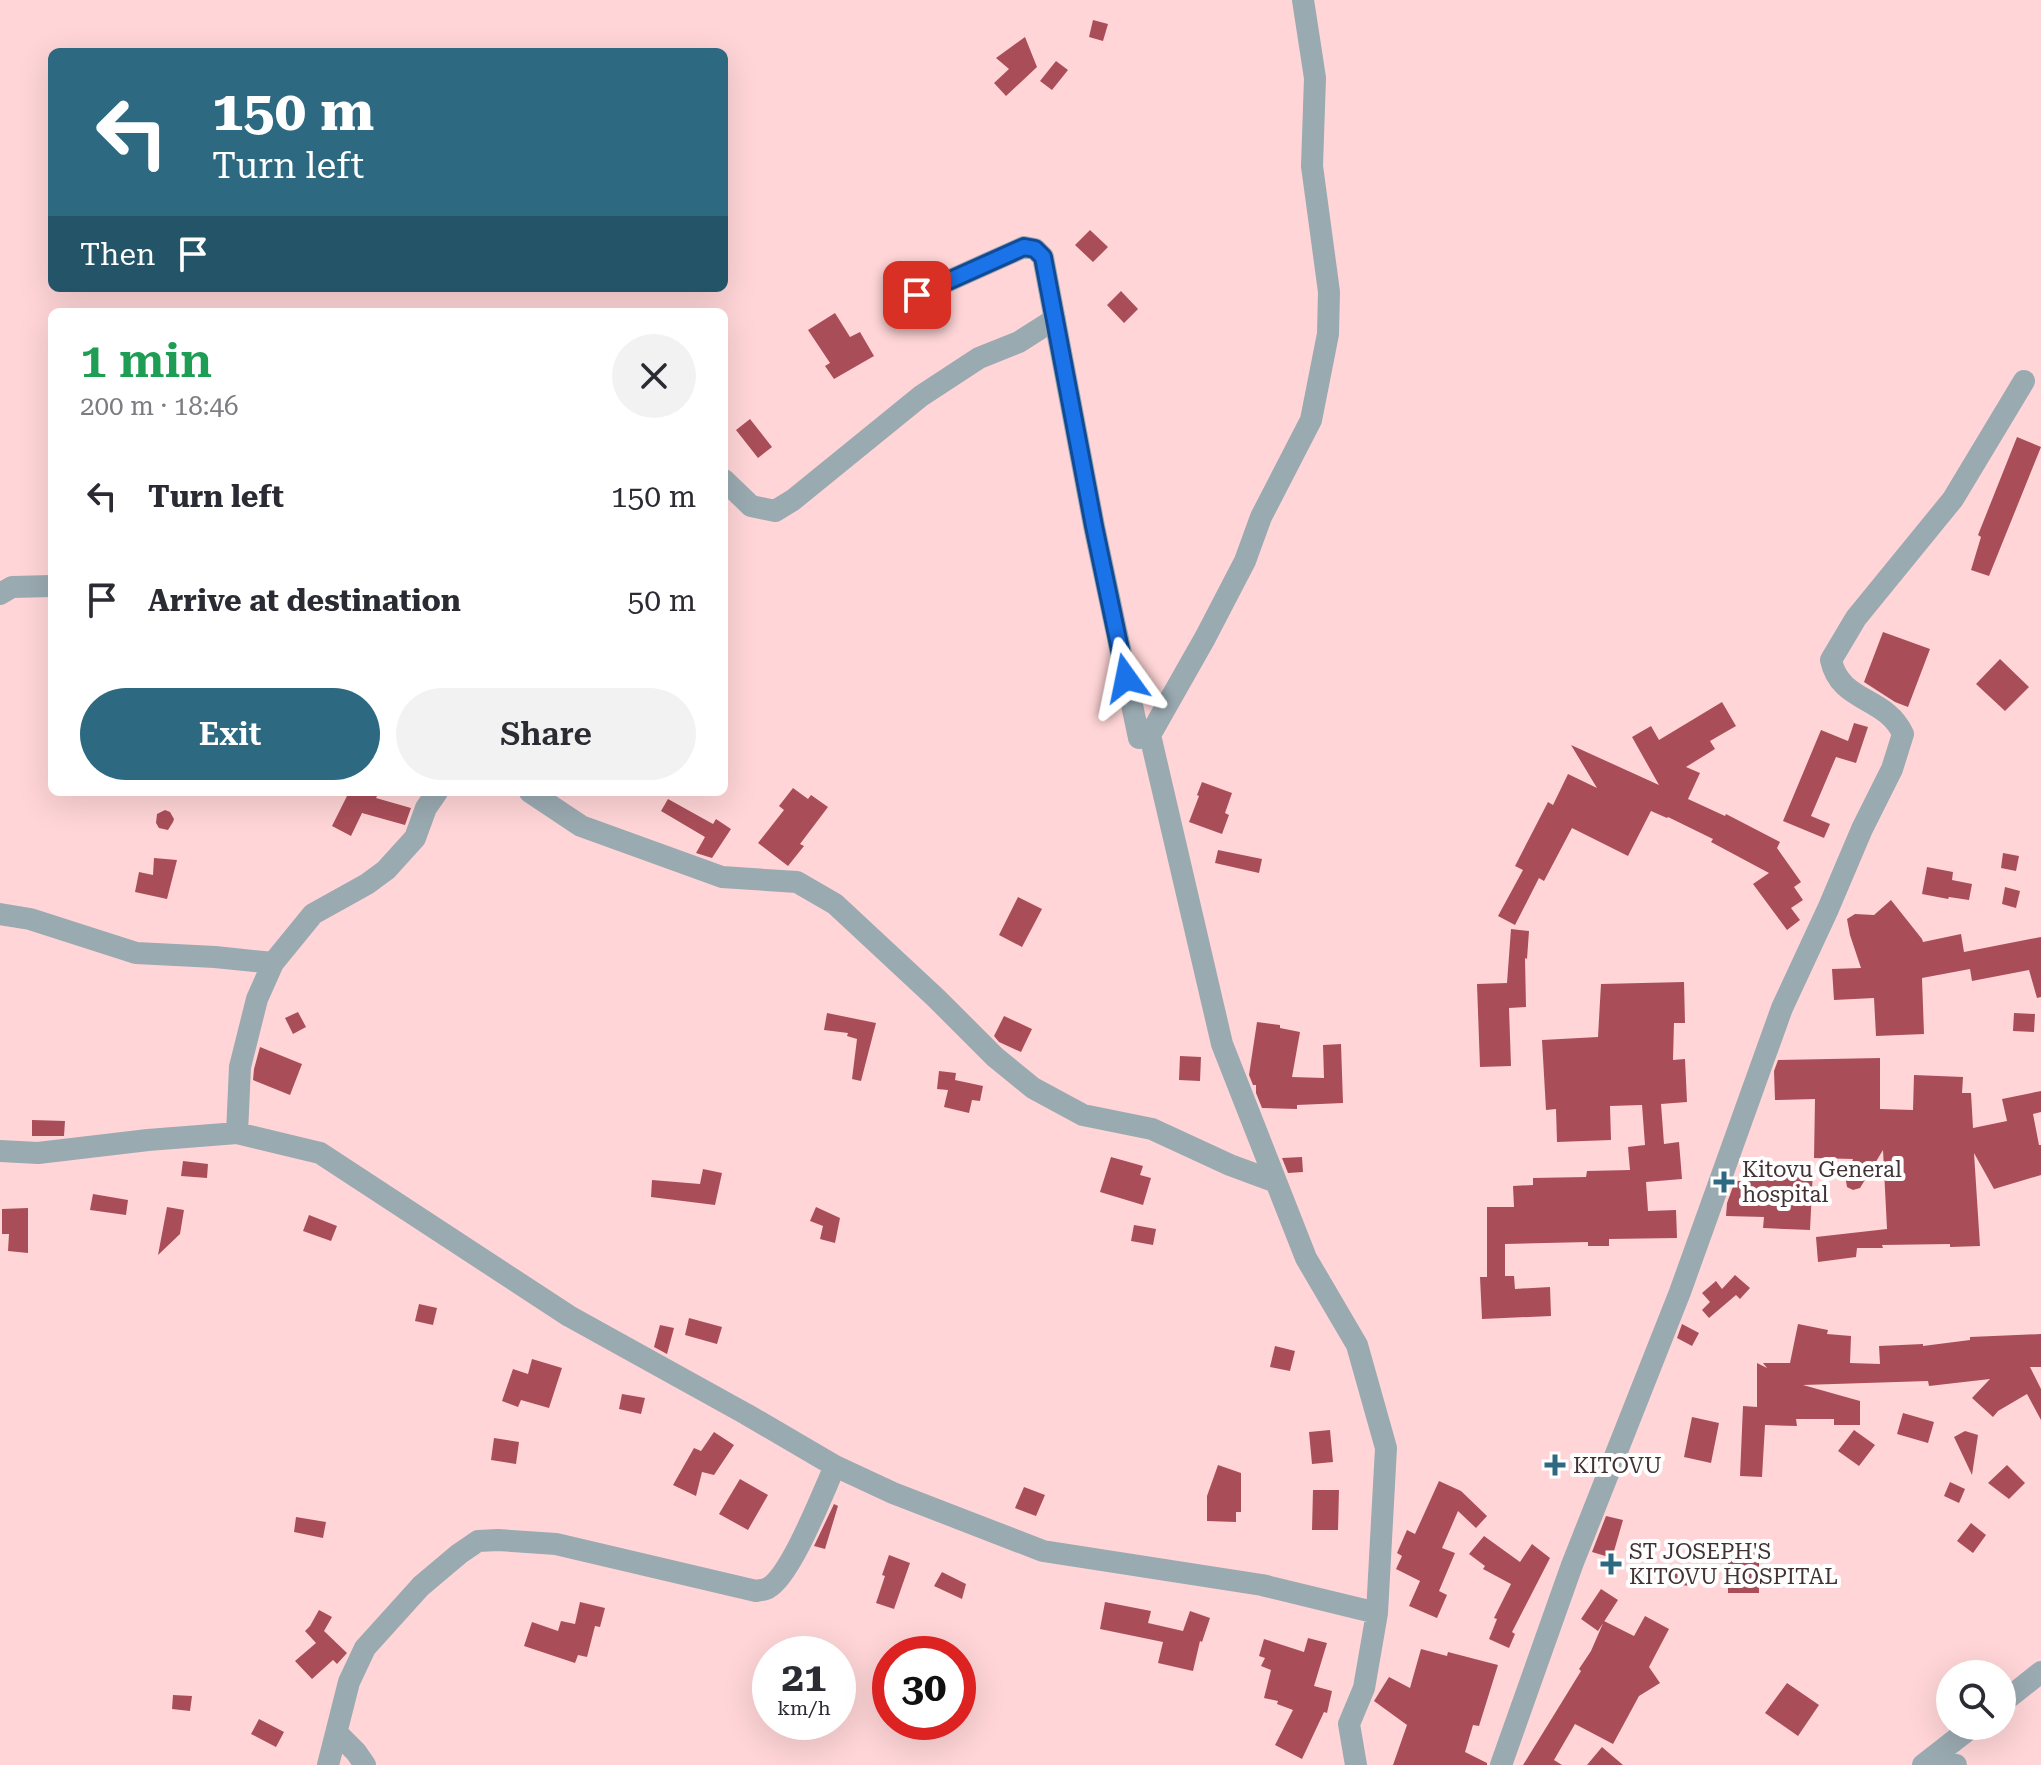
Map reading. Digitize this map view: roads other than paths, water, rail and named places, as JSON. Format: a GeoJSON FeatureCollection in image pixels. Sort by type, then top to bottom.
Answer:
{"type":"FeatureCollection","features":[{"type":"Feature","properties":{"kind":"street"},"geometry":{"type":"LineString","coordinates":[[1303,0],[1315,78],[1312,166],[1329,292],[1328,334],[1311,420],[1261,517],[1245,561],[1150,735],[1222,1044],[1306,1258],[1357,1345],[1386,1448],[1377,1613],[1364,1688],[1349,1724],[1356,1765]]}},
{"type":"Feature","properties":{"kind":"street"},"geometry":{"type":"LineString","coordinates":[[917,295],[1024,247],[1035,249],[1043,257],[1094,526],[1139,738],[1150,735]]}},
{"type":"Feature","properties":{"kind":"street"},"geometry":{"type":"LineString","coordinates":[[728,484],[751,506],[775,511],[793,500],[921,396],[979,358],[1019,342],[1055,319]]}},
{"type":"Feature","properties":{"kind":"street"},"geometry":{"type":"LineString","coordinates":[[1501,1765],[1572,1565],[1680,1292],[1782,1008],[1892,769],[1903,734],[1898,723],[1883,710],[1849,690],[1834,675],[1831,660],[1856,618],[1953,499],[2024,381]]}},
{"type":"Feature","properties":{"kind":"street"},"geometry":{"type":"LineString","coordinates":[[0,594],[12,587],[48,586]]}},
{"type":"Feature","properties":{"kind":"street"},"geometry":{"type":"LineString","coordinates":[[237,1133],[240,1067],[257,999],[273,963],[313,914],[386,870],[415,838],[426,808],[434,796]]}},
{"type":"Feature","properties":{"kind":"street"},"geometry":{"type":"LineString","coordinates":[[536,796],[581,826],[722,877],[797,882],[835,904],[995,1057],[1033,1088],[1083,1115],[1152,1129],[1230,1165],[1276,1182]]}},
{"type":"Feature","properties":{"kind":"street"},"geometry":{"type":"LineString","coordinates":[[0,914],[30,919],[136,953],[273,963]]}},
{"type":"Feature","properties":{"kind":"street"},"geometry":{"type":"LineString","coordinates":[[0,1151],[38,1153],[237,1133],[320,1153],[569,1316],[835,1466],[893,1493],[1043,1551],[1262,1585],[1377,1613]]}},
{"type":"Feature","properties":{"kind":"street"},"geometry":{"type":"LineString","coordinates":[[328,1765],[349,1682],[365,1648],[421,1586],[478,1541],[556,1544],[756,1591],[767,1589],[791,1561],[835,1466]]}},
{"type":"Feature","properties":{"kind":"street"},"geometry":{"type":"LineString","coordinates":[[2016,1692],[2041,1672]]}},
{"type":"Feature","properties":{"kind":"street"},"geometry":{"type":"LineString","coordinates":[[337,1733],[365,1765]]}},
{"type":"Feature","properties":{"kind":"street"},"geometry":{"type":"LineString","coordinates":[[1926,1763],[1955,1740]]}},
{"type":"Feature","properties":{"kind":"street"},"geometry":{"type":"LineString","coordinates":[[1926,1763],[1956,1765]]}},
{"type":"Feature","properties":{"kind":"place","name":"Kitovu General hospital"},"geometry":{"type":"Point","coordinates":[1724,1182]}},
{"type":"Feature","properties":{"kind":"place","name":"KITOVU"},"geometry":{"type":"Point","coordinates":[1555,1465]}},
{"type":"Feature","properties":{"kind":"place","name":"ST JOSEPH'S KITOVU HOSPITAL"},"geometry":{"type":"Point","coordinates":[1611,1564]}}]}
